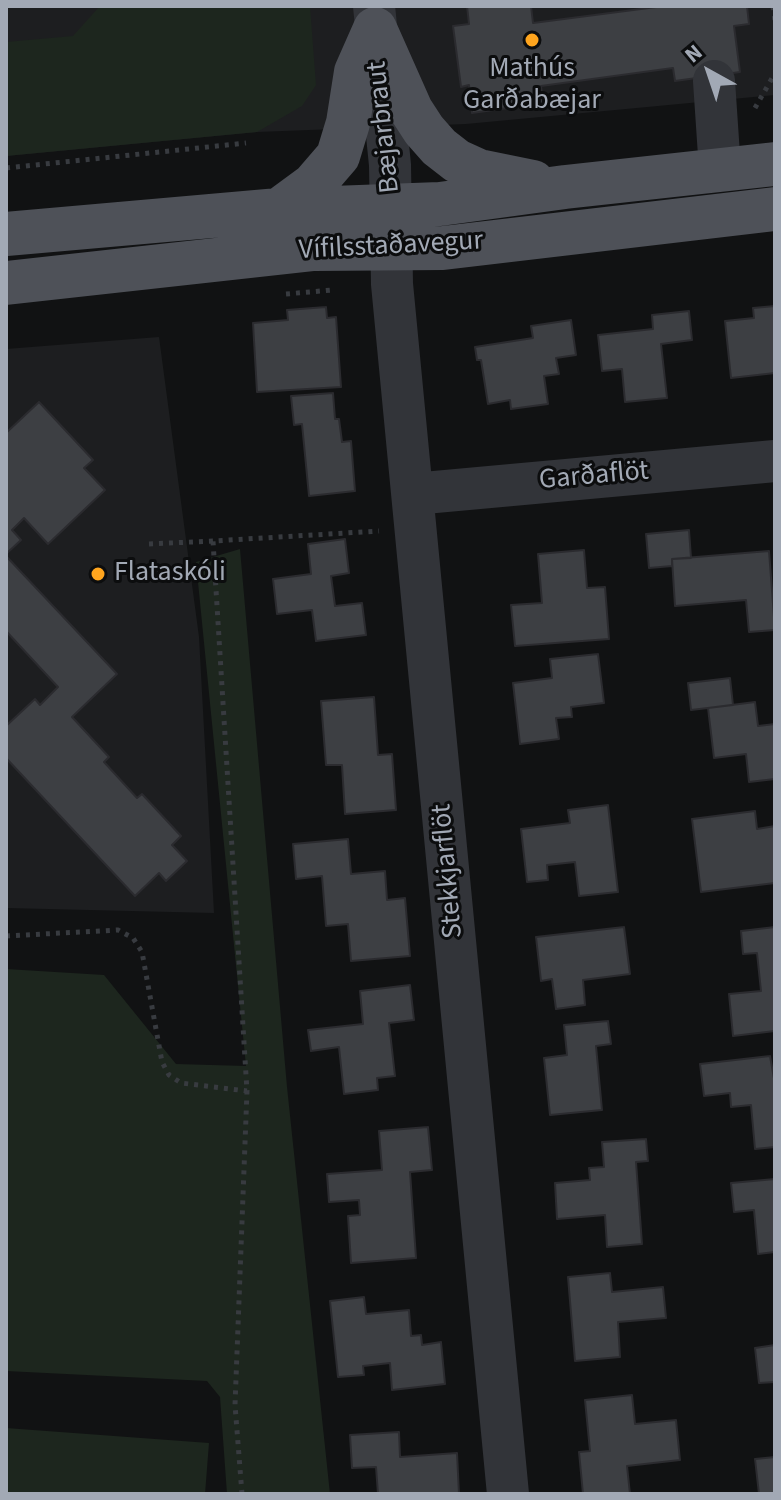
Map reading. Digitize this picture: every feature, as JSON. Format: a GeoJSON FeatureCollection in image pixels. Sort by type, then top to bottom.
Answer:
{"type":"FeatureCollection","features":[{"type":"Feature","properties":{"kind":"main road"},"geometry":{"type":"LineString","coordinates":[[374,17],[411,110],[439,147],[457,161],[479,171],[512,180],[565,187]]}},
{"type":"Feature","properties":{"kind":"main road"},"geometry":{"type":"LineString","coordinates":[[279,210],[313,185],[338,156],[348,123],[356,72],[374,17]]}},
{"type":"Feature","properties":{"kind":"main road","name":"Vífilsstaðavegur"},"geometry":{"type":"LineString","coordinates":[[6,283],[314,249],[393,226],[440,204],[775,164]]}},
{"type":"Feature","properties":{"kind":"main road","name":"Vífilsstaðavegur"},"geometry":{"type":"LineString","coordinates":[[6,234],[279,210],[393,226],[443,248],[775,209]]}},
{"type":"Feature","properties":{"kind":"street","name":"Bæjarbraut"},"geometry":{"type":"LineString","coordinates":[[374,17],[389,152],[393,226]]}},
{"type":"Feature","properties":{"kind":"street"},"geometry":{"type":"LineString","coordinates":[[714,81],[720,170]]}},
{"type":"Feature","properties":{"kind":"street","name":"Stekkjarflöt"},"geometry":{"type":"LineString","coordinates":[[393,226],[392,284],[508,1494]]}},
{"type":"Feature","properties":{"kind":"street","name":"Garðaflöt"},"geometry":{"type":"LineString","coordinates":[[415,512],[775,461]]}},
{"type":"Feature","properties":{"kind":"path"},"geometry":{"type":"LineString","coordinates":[[773,6],[775,21]]}},
{"type":"Feature","properties":{"kind":"path"},"geometry":{"type":"LineString","coordinates":[[755,108],[775,73]]}},
{"type":"Feature","properties":{"kind":"path"},"geometry":{"type":"LineString","coordinates":[[6,168],[246,143]]}},
{"type":"Feature","properties":{"kind":"path"},"geometry":{"type":"LineString","coordinates":[[149,544],[213,541],[415,512]]}},
{"type":"Feature","properties":{"kind":"path"},"geometry":{"type":"LineString","coordinates":[[213,541],[247,1091],[235,1405],[242,1494]]}},
{"type":"Feature","properties":{"kind":"path"},"geometry":{"type":"LineString","coordinates":[[6,936],[118,930],[133,938],[142,952],[162,1062],[169,1075],[181,1083],[247,1091]]}},
{"type":"Feature","properties":{"kind":"shaded area"},"geometry":{"type":"Polygon","coordinates":[[[6,6],[775,6],[775,95],[466,124],[257,132],[6,156],[6,6]]]}},
{"type":"Feature","properties":{"kind":"shaded area"},"geometry":{"type":"Polygon","coordinates":[[[100,6],[310,6],[316,85],[302,106],[257,132],[6,156],[6,42],[73,36],[100,6]]]}},
{"type":"Feature","properties":{"kind":"shaded area","name":"Flataskóli"},"geometry":{"type":"Polygon","coordinates":[[[159,337],[199,637],[214,913],[6,908],[6,349],[159,337]]]}},
{"type":"Feature","properties":{"kind":"shaded area"},"geometry":{"type":"Polygon","coordinates":[[[240,549],[287,1087],[330,1494],[227,1494],[220,1397],[207,1381],[6,1371],[6,969],[104,975],[176,1064],[246,1066],[196,562],[240,549]]]}},
{"type":"Feature","properties":{"kind":"shaded area"},"geometry":{"type":"Polygon","coordinates":[[[6,1428],[209,1443],[205,1494],[6,1494],[6,1428]]]}},
{"type":"Feature","properties":{"kind":"building"},"geometry":{"type":"Polygon","coordinates":[[[467,6],[531,6],[533,23],[664,6],[747,6],[749,24],[734,26],[740,72],[675,81],[673,68],[541,86],[543,103],[472,113],[469,85],[461,87],[453,26],[469,24],[467,6]]]}},
{"type":"Feature","properties":{"kind":"building"},"geometry":{"type":"Polygon","coordinates":[[[775,306],[775,373],[731,378],[725,321],[754,318],[753,308],[775,306]]]}},
{"type":"Feature","properties":{"kind":"building"},"geometry":{"type":"Polygon","coordinates":[[[326,307],[327,318],[336,317],[341,387],[257,392],[253,323],[288,320],[287,310],[326,307]]]}},
{"type":"Feature","properties":{"kind":"building"},"geometry":{"type":"Polygon","coordinates":[[[689,311],[692,340],[661,344],[667,398],[625,402],[622,369],[602,371],[598,335],[653,329],[652,315],[689,311]]]}},
{"type":"Feature","properties":{"kind":"building"},"geometry":{"type":"Polygon","coordinates":[[[571,320],[576,355],[556,358],[559,374],[544,376],[548,404],[511,409],[510,400],[488,404],[481,360],[477,360],[475,347],[533,338],[531,326],[571,320]]]}},
{"type":"Feature","properties":{"kind":"building"},"geometry":{"type":"Polygon","coordinates":[[[333,393],[335,419],[339,419],[342,442],[351,441],[355,491],[309,496],[302,424],[294,425],[291,396],[333,393]]]}},
{"type":"Feature","properties":{"kind":"building"},"geometry":{"type":"Polygon","coordinates":[[[39,402],[93,460],[84,468],[105,490],[48,544],[24,518],[12,530],[21,540],[6,554],[6,433],[39,402]]]}},
{"type":"Feature","properties":{"kind":"building"},"geometry":{"type":"Polygon","coordinates":[[[689,530],[691,558],[672,559],[672,566],[649,568],[646,534],[689,530]]]}},
{"type":"Feature","properties":{"kind":"building"},"geometry":{"type":"Polygon","coordinates":[[[345,539],[349,573],[331,576],[335,606],[362,603],[366,635],[316,641],[312,610],[277,614],[273,579],[311,574],[308,544],[345,539]]]}},
{"type":"Feature","properties":{"kind":"building"},"geometry":{"type":"Polygon","coordinates":[[[584,550],[587,588],[605,587],[609,639],[515,646],[511,605],[542,603],[538,554],[584,550]]]}},
{"type":"Feature","properties":{"kind":"building"},"geometry":{"type":"Polygon","coordinates":[[[769,551],[775,630],[749,632],[746,600],[675,606],[672,559],[769,551]]]}},
{"type":"Feature","properties":{"kind":"building"},"geometry":{"type":"Polygon","coordinates":[[[6,556],[117,674],[72,717],[109,757],[104,762],[137,798],[142,794],[181,836],[172,845],[187,861],[166,881],[159,873],[135,896],[6,758],[6,726],[35,699],[40,705],[58,687],[6,631],[6,556]]]}},
{"type":"Feature","properties":{"kind":"building"},"geometry":{"type":"Polygon","coordinates":[[[598,654],[604,703],[571,707],[572,717],[556,718],[559,739],[520,744],[513,683],[552,678],[550,659],[598,654]]]}},
{"type":"Feature","properties":{"kind":"building"},"geometry":{"type":"Polygon","coordinates":[[[730,678],[733,705],[691,710],[688,683],[730,678]]]}},
{"type":"Feature","properties":{"kind":"building"},"geometry":{"type":"Polygon","coordinates":[[[374,697],[378,755],[392,754],[396,810],[345,814],[342,765],[326,765],[321,701],[374,697]]]}},
{"type":"Feature","properties":{"kind":"building"},"geometry":{"type":"Polygon","coordinates":[[[755,702],[758,726],[775,724],[775,779],[749,782],[746,754],[714,758],[708,708],[755,702]]]}},
{"type":"Feature","properties":{"kind":"building"},"geometry":{"type":"Polygon","coordinates":[[[608,805],[618,892],[579,896],[575,862],[547,865],[548,880],[527,882],[521,829],[570,823],[568,810],[608,805]]]}},
{"type":"Feature","properties":{"kind":"building"},"geometry":{"type":"Polygon","coordinates":[[[755,811],[757,829],[775,826],[775,883],[701,892],[692,819],[755,811]]]}},
{"type":"Feature","properties":{"kind":"building"},"geometry":{"type":"Polygon","coordinates":[[[348,839],[351,874],[385,871],[387,900],[405,898],[410,956],[351,961],[348,924],[326,926],[322,876],[296,879],[293,844],[348,839]]]}},
{"type":"Feature","properties":{"kind":"building"},"geometry":{"type":"Polygon","coordinates":[[[624,927],[630,974],[583,980],[585,1005],[556,1009],[552,979],[541,981],[536,937],[624,927]]]}},
{"type":"Feature","properties":{"kind":"building"},"geometry":{"type":"Polygon","coordinates":[[[775,927],[775,1031],[733,1036],[729,994],[761,991],[757,953],[743,954],[741,931],[775,927]]]}},
{"type":"Feature","properties":{"kind":"building"},"geometry":{"type":"Polygon","coordinates":[[[410,985],[414,1020],[389,1023],[395,1076],[377,1078],[378,1090],[344,1094],[339,1047],[311,1051],[308,1030],[363,1024],[360,991],[410,985]]]}},
{"type":"Feature","properties":{"kind":"building"},"geometry":{"type":"Polygon","coordinates":[[[608,1021],[611,1044],[596,1046],[602,1110],[550,1115],[544,1058],[567,1055],[564,1025],[608,1021]]]}},
{"type":"Feature","properties":{"kind":"building"},"geometry":{"type":"Polygon","coordinates":[[[770,1056],[775,1084],[775,1147],[755,1149],[751,1105],[731,1107],[730,1093],[704,1096],[700,1064],[770,1056]]]}},
{"type":"Feature","properties":{"kind":"building"},"geometry":{"type":"Polygon","coordinates":[[[428,1127],[432,1170],[410,1172],[416,1258],[351,1263],[348,1216],[360,1215],[359,1200],[329,1202],[327,1174],[382,1170],[379,1131],[428,1127]]]}},
{"type":"Feature","properties":{"kind":"building"},"geometry":{"type":"Polygon","coordinates":[[[646,1139],[648,1161],[636,1162],[642,1244],[607,1247],[605,1215],[557,1219],[555,1183],[590,1180],[589,1168],[604,1167],[602,1142],[646,1139]]]}},
{"type":"Feature","properties":{"kind":"building"},"geometry":{"type":"Polygon","coordinates":[[[775,1179],[775,1252],[758,1254],[754,1210],[734,1212],[731,1183],[775,1179]]]}},
{"type":"Feature","properties":{"kind":"building"},"geometry":{"type":"Polygon","coordinates":[[[610,1273],[612,1292],[663,1287],[666,1318],[618,1322],[620,1357],[575,1361],[568,1277],[610,1273]]]}},
{"type":"Feature","properties":{"kind":"building"},"geometry":{"type":"Polygon","coordinates":[[[364,1297],[366,1314],[409,1310],[411,1336],[421,1335],[422,1345],[441,1342],[445,1384],[392,1390],[390,1363],[363,1366],[364,1375],[338,1377],[330,1301],[364,1297]]]}},
{"type":"Feature","properties":{"kind":"building"},"geometry":{"type":"Polygon","coordinates":[[[775,1345],[775,1382],[759,1383],[755,1348],[775,1345]]]}},
{"type":"Feature","properties":{"kind":"building"},"geometry":{"type":"Polygon","coordinates":[[[632,1395],[635,1424],[676,1420],[680,1460],[627,1466],[630,1494],[583,1494],[579,1452],[590,1451],[585,1400],[632,1395]]]}},
{"type":"Feature","properties":{"kind":"building"},"geometry":{"type":"Polygon","coordinates":[[[399,1432],[400,1457],[457,1453],[459,1494],[378,1494],[376,1467],[352,1468],[350,1435],[399,1432]]]}},
{"type":"Feature","properties":{"kind":"building"},"geometry":{"type":"Polygon","coordinates":[[[775,1457],[775,1494],[759,1494],[755,1459],[775,1457]]]}},
{"type":"Feature","properties":{"kind":"place","name":"Mathús Garðabæjar"},"geometry":{"type":"Point","coordinates":[532,40]}},
{"type":"Feature","properties":{"kind":"place","name":"Flataskóli"},"geometry":{"type":"Point","coordinates":[98,574]}}]}
